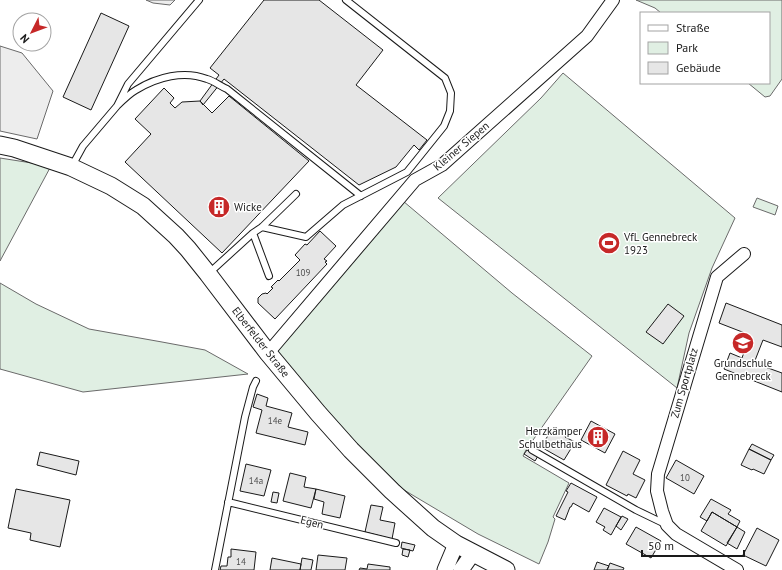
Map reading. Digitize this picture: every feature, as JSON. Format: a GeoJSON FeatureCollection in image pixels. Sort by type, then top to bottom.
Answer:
{"type":"FeatureCollection","features":[{"type":"Feature","properties":{"kind":"main road","name":"Elberfelder Straße"},"geometry":{"type":"LineString","coordinates":[[0,145],[14,148],[71,167],[111,186],[143,206],[176,236],[208,274],[268,353],[351,450],[392,491],[433,528],[456,544],[506,570]]}},
{"type":"Feature","properties":{"kind":"street","name":"Kleiner Siepen"},"geometry":{"type":"LineString","coordinates":[[268,353],[415,180],[442,165],[587,36],[613,0]]}},
{"type":"Feature","properties":{"kind":"street","name":"Zum Sportplatz"},"geometry":{"type":"LineString","coordinates":[[667,525],[657,491],[658,474],[716,277],[744,254]]}},
{"type":"Feature","properties":{"kind":"street"},"geometry":{"type":"LineString","coordinates":[[667,525],[676,534],[737,570]]}},
{"type":"Feature","properties":{"kind":"street"},"geometry":{"type":"LineString","coordinates":[[445,570],[456,544]]}},
{"type":"Feature","properties":{"kind":"street"},"geometry":{"type":"LineString","coordinates":[[461,570],[473,553]]}},
{"type":"Feature","properties":{"kind":"lane"},"geometry":{"type":"LineString","coordinates":[[117,106],[128,84],[199,0]]}},
{"type":"Feature","properties":{"kind":"lane"},"geometry":{"type":"LineString","coordinates":[[262,228],[306,237],[343,205],[408,172],[444,126],[450,111],[451,94],[444,78],[346,0]]}},
{"type":"Feature","properties":{"kind":"lane"},"geometry":{"type":"LineString","coordinates":[[71,167],[83,146],[117,106],[135,90],[150,82],[170,76],[188,75],[207,79],[227,89],[361,196]]}},
{"type":"Feature","properties":{"kind":"lane"},"geometry":{"type":"LineString","coordinates":[[208,274],[253,233],[262,228],[296,194]]}},
{"type":"Feature","properties":{"kind":"lane"},"geometry":{"type":"LineString","coordinates":[[253,233],[269,276]]}},
{"type":"Feature","properties":{"kind":"lane"},"geometry":{"type":"LineString","coordinates":[[215,570],[244,417],[256,381]]}},
{"type":"Feature","properties":{"kind":"lane"},"geometry":{"type":"LineString","coordinates":[[532,450],[636,510],[667,525]]}},
{"type":"Feature","properties":{"kind":"lane","name":"Egen"},"geometry":{"type":"LineString","coordinates":[[228,502],[396,543]]}},
{"type":"Feature","properties":{"kind":"green space"},"geometry":{"type":"Polygon","coordinates":[[[636,0],[782,0],[782,79],[770,96],[765,97],[749,84],[770,84],[770,12],[660,12],[655,8],[636,0]]]}},
{"type":"Feature","properties":{"kind":"green space","name":"VfL Gennebreck 1923"},"geometry":{"type":"Polygon","coordinates":[[[563,73],[735,218],[712,268],[689,333],[677,388],[438,198],[541,98],[563,73]]]}},
{"type":"Feature","properties":{"kind":"green space"},"geometry":{"type":"Polygon","coordinates":[[[0,158],[51,166],[0,261],[0,158]]]}},
{"type":"Feature","properties":{"kind":"green space"},"geometry":{"type":"Polygon","coordinates":[[[757,198],[778,206],[775,215],[753,207],[757,198]]]}},
{"type":"Feature","properties":{"kind":"green space"},"geometry":{"type":"Polygon","coordinates":[[[403,201],[512,293],[592,356],[523,456],[569,483],[553,517],[555,519],[539,564],[478,534],[404,490],[344,433],[275,352],[403,201]]]}},
{"type":"Feature","properties":{"kind":"green space"},"geometry":{"type":"Polygon","coordinates":[[[0,283],[36,304],[89,329],[205,350],[248,374],[83,392],[0,369],[0,283]]]}},
{"type":"Feature","properties":{"kind":"shaded area"},"geometry":{"type":"Polygon","coordinates":[[[146,0],[175,0],[170,5],[153,3],[146,0]]]}},
{"type":"Feature","properties":{"kind":"shaded area"},"geometry":{"type":"Polygon","coordinates":[[[0,46],[12,50],[12,52],[22,53],[53,91],[37,139],[0,131],[0,46]]]}},
{"type":"Feature","properties":{"kind":"building"},"geometry":{"type":"Polygon","coordinates":[[[264,0],[319,0],[383,50],[356,85],[427,140],[419,150],[414,145],[396,167],[359,185],[224,79],[203,105],[200,101],[219,75],[210,68],[264,0]]]}},
{"type":"Feature","properties":{"kind":"building"},"geometry":{"type":"Polygon","coordinates":[[[101,13],[129,26],[91,110],[63,97],[101,13]]]}},
{"type":"Feature","properties":{"kind":"building","name":"Wicke"},"geometry":{"type":"Polygon","coordinates":[[[164,88],[174,98],[170,103],[175,108],[182,102],[200,101],[212,113],[229,96],[309,161],[222,253],[125,162],[151,134],[135,119],[164,88]]]}},
{"type":"Feature","properties":{"kind":"building"},"geometry":{"type":"Polygon","coordinates":[[[320,231],[336,246],[324,259],[327,261],[325,262],[327,264],[275,319],[258,303],[258,298],[262,294],[267,294],[273,288],[271,287],[300,260],[295,255],[320,231]]]}},
{"type":"Feature","properties":{"kind":"building"},"geometry":{"type":"Polygon","coordinates":[[[726,303],[782,325],[782,347],[763,340],[754,363],[782,373],[782,392],[724,369],[730,353],[742,358],[750,335],[719,323],[726,303]]]}},
{"type":"Feature","properties":{"kind":"building"},"geometry":{"type":"Polygon","coordinates":[[[668,304],[684,316],[663,344],[646,332],[668,304]]]}},
{"type":"Feature","properties":{"kind":"building"},"geometry":{"type":"Polygon","coordinates":[[[257,394],[268,398],[266,406],[292,413],[288,427],[308,432],[305,445],[256,433],[262,410],[253,407],[257,394]]]}},
{"type":"Feature","properties":{"kind":"building","name":"Herzkämper Schulbethaus"},"geometry":{"type":"Polygon","coordinates":[[[591,421],[615,434],[605,453],[581,440],[591,421]]]}},
{"type":"Feature","properties":{"kind":"building"},"geometry":{"type":"Polygon","coordinates":[[[552,429],[558,433],[560,429],[567,433],[565,437],[575,442],[564,460],[541,447],[552,429]]]}},
{"type":"Feature","properties":{"kind":"building"},"geometry":{"type":"Polygon","coordinates":[[[752,444],[774,455],[771,460],[749,449],[752,444]]]}},
{"type":"Feature","properties":{"kind":"building"},"geometry":{"type":"Polygon","coordinates":[[[749,449],[771,460],[764,474],[741,465],[749,449]]]}},
{"type":"Feature","properties":{"kind":"building"},"geometry":{"type":"Polygon","coordinates":[[[527,450],[538,456],[535,461],[524,454],[527,450]]]}},
{"type":"Feature","properties":{"kind":"building"},"geometry":{"type":"Polygon","coordinates":[[[623,451],[640,460],[633,474],[645,480],[636,498],[628,494],[627,496],[606,485],[623,451]]]}},
{"type":"Feature","properties":{"kind":"building"},"geometry":{"type":"Polygon","coordinates":[[[40,452],[79,461],[76,475],[37,465],[40,452]]]}},
{"type":"Feature","properties":{"kind":"building"},"geometry":{"type":"Polygon","coordinates":[[[676,460],[704,476],[694,494],[666,478],[676,460]]]}},
{"type":"Feature","properties":{"kind":"building"},"geometry":{"type":"Polygon","coordinates":[[[246,464],[271,470],[264,496],[240,491],[246,464]]]}},
{"type":"Feature","properties":{"kind":"building"},"geometry":{"type":"Polygon","coordinates":[[[290,473],[306,477],[304,487],[316,489],[311,508],[283,501],[290,473]]]}},
{"type":"Feature","properties":{"kind":"building"},"geometry":{"type":"Polygon","coordinates":[[[571,483],[597,497],[589,512],[573,503],[565,520],[556,516],[568,492],[566,491],[571,483]]]}},
{"type":"Feature","properties":{"kind":"building"},"geometry":{"type":"Polygon","coordinates":[[[16,489],[70,500],[60,547],[30,540],[31,533],[8,528],[16,489]]]}},
{"type":"Feature","properties":{"kind":"building"},"geometry":{"type":"Polygon","coordinates":[[[316,489],[345,496],[340,518],[322,514],[324,502],[314,499],[316,489]]]}},
{"type":"Feature","properties":{"kind":"building"},"geometry":{"type":"Polygon","coordinates":[[[273,492],[279,493],[277,503],[271,502],[273,492]]]}},
{"type":"Feature","properties":{"kind":"building"},"geometry":{"type":"Polygon","coordinates":[[[711,499],[731,510],[728,514],[740,521],[737,527],[712,512],[707,521],[700,517],[711,499]]]}},
{"type":"Feature","properties":{"kind":"building"},"geometry":{"type":"Polygon","coordinates":[[[371,505],[383,507],[380,520],[395,523],[392,539],[365,532],[371,505]]]}},
{"type":"Feature","properties":{"kind":"building"},"geometry":{"type":"Polygon","coordinates":[[[604,508],[621,517],[611,535],[603,530],[605,527],[596,522],[604,508]]]}},
{"type":"Feature","properties":{"kind":"building"},"geometry":{"type":"Polygon","coordinates":[[[712,512],[737,527],[726,546],[701,531],[712,512]]]}},
{"type":"Feature","properties":{"kind":"building"},"geometry":{"type":"Polygon","coordinates":[[[622,516],[628,519],[621,530],[616,526],[622,516]]]}},
{"type":"Feature","properties":{"kind":"building"},"geometry":{"type":"Polygon","coordinates":[[[636,527],[661,541],[651,558],[626,544],[636,527]]]}},
{"type":"Feature","properties":{"kind":"building"},"geometry":{"type":"Polygon","coordinates":[[[737,527],[745,532],[737,549],[727,543],[737,527]]]}},
{"type":"Feature","properties":{"kind":"building"},"geometry":{"type":"Polygon","coordinates":[[[757,528],[779,540],[766,566],[743,555],[757,528]]]}},
{"type":"Feature","properties":{"kind":"building"},"geometry":{"type":"Polygon","coordinates":[[[402,542],[415,545],[413,551],[401,548],[402,542]]]}},
{"type":"Feature","properties":{"kind":"building"},"geometry":{"type":"Polygon","coordinates":[[[231,549],[256,552],[254,570],[220,570],[221,566],[227,566],[228,557],[231,557],[231,549]]]}},
{"type":"Feature","properties":{"kind":"building"},"geometry":{"type":"Polygon","coordinates":[[[403,549],[410,550],[408,557],[402,555],[403,549]]]}},
{"type":"Feature","properties":{"kind":"building"},"geometry":{"type":"Polygon","coordinates":[[[318,555],[347,558],[345,570],[316,570],[318,555]]]}},
{"type":"Feature","properties":{"kind":"building"},"geometry":{"type":"Polygon","coordinates":[[[272,558],[301,564],[300,570],[270,570],[272,558]]]}},
{"type":"Feature","properties":{"kind":"building"},"geometry":{"type":"Polygon","coordinates":[[[302,558],[313,560],[311,570],[300,570],[302,558]]]}},
{"type":"Feature","properties":{"kind":"building"},"geometry":{"type":"Polygon","coordinates":[[[597,562],[609,566],[607,570],[594,570],[597,562]]]}},
{"type":"Feature","properties":{"kind":"building"},"geometry":{"type":"Polygon","coordinates":[[[610,563],[624,568],[623,570],[607,570],[610,563]]]}},
{"type":"Feature","properties":{"kind":"building"},"geometry":{"type":"Polygon","coordinates":[[[368,564],[390,567],[390,570],[359,570],[360,568],[367,569],[368,564]]]}},
{"type":"Feature","properties":{"kind":"place","name":"Wicke"},"geometry":{"type":"Point","coordinates":[219,207]}},
{"type":"Feature","properties":{"kind":"place","name":"VfL Gennebreck 1923"},"geometry":{"type":"Point","coordinates":[609,243]}},
{"type":"Feature","properties":{"kind":"place","name":"Grundschule Gennebreck"},"geometry":{"type":"Point","coordinates":[743,343]}},
{"type":"Feature","properties":{"kind":"place","name":"Herzkämper Schulbethaus"},"geometry":{"type":"Point","coordinates":[598,437]}}]}
